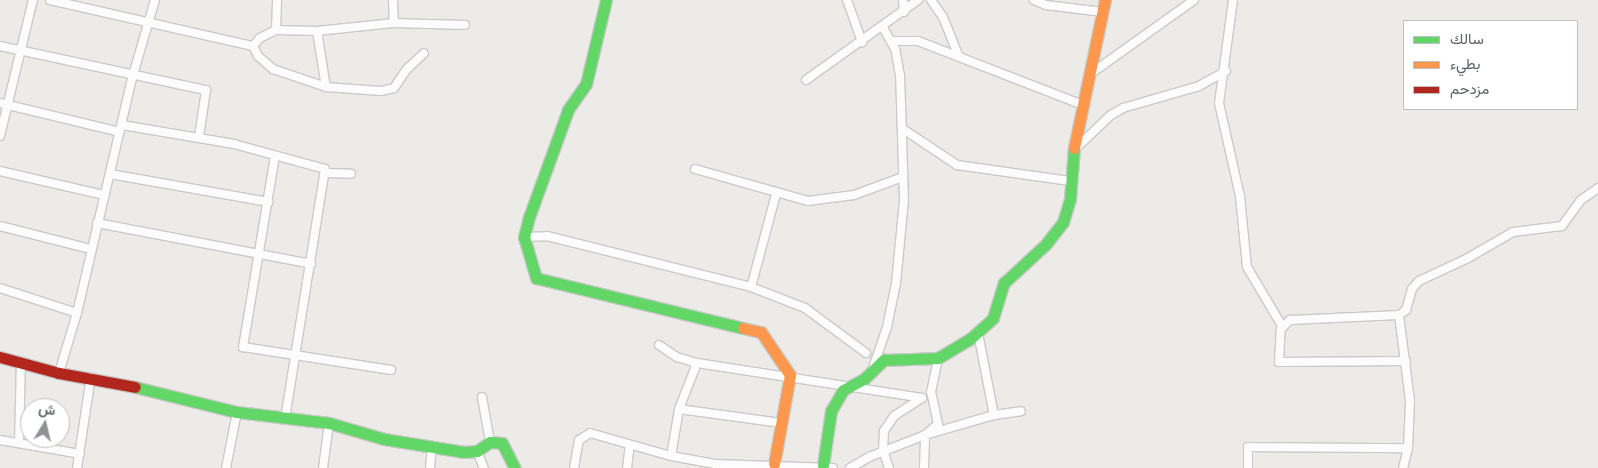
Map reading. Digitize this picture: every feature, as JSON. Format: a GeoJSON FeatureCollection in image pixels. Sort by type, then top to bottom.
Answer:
{"type":"FeatureCollection","features":[{"type":"Feature","properties":{"kind":"street"},"geometry":{"type":"LineString","coordinates":[[0,136],[4,104],[23,51],[33,0]]}},
{"type":"Feature","properties":{"kind":"street"},"geometry":{"type":"LineString","coordinates":[[50,0],[150,21],[253,46],[258,56],[273,69],[326,87],[381,91],[394,88],[406,68],[424,53]]}},
{"type":"Feature","properties":{"kind":"street"},"geometry":{"type":"LineString","coordinates":[[59,373],[77,312],[96,223],[110,174],[133,75],[155,0]]}},
{"type":"Feature","properties":{"kind":"street"},"geometry":{"type":"LineString","coordinates":[[276,30],[277,0]]}},
{"type":"Feature","properties":{"kind":"street"},"geometry":{"type":"LineString","coordinates":[[393,0],[394,23]]}},
{"type":"Feature","properties":{"kind":"street"},"geometry":{"type":"LineString","coordinates":[[606,0],[586,84],[568,110],[524,237],[536,278],[762,332],[790,375],[774,464]]}},
{"type":"Feature","properties":{"kind":"street"},"geometry":{"type":"LineString","coordinates":[[847,0],[862,42]]}},
{"type":"Feature","properties":{"kind":"street"},"geometry":{"type":"LineString","coordinates":[[903,0],[904,12]]}},
{"type":"Feature","properties":{"kind":"street"},"geometry":{"type":"LineString","coordinates":[[806,80],[862,42],[918,0]]}},
{"type":"Feature","properties":{"kind":"street"},"geometry":{"type":"LineString","coordinates":[[931,0],[943,18],[959,56]]}},
{"type":"Feature","properties":{"kind":"street"},"geometry":{"type":"LineString","coordinates":[[1034,0],[1103,12]]}},
{"type":"Feature","properties":{"kind":"street"},"geometry":{"type":"LineString","coordinates":[[574,468],[578,443],[586,434],[671,456],[715,464],[774,464],[828,467],[834,403],[843,390],[864,379],[873,368],[889,358],[938,358],[978,333],[993,318],[1004,283],[1046,244],[1064,222],[1068,211],[1070,181],[1083,105],[1105,0]]}},
{"type":"Feature","properties":{"kind":"street"},"geometry":{"type":"LineString","coordinates":[[1090,74],[1194,0]]}},
{"type":"Feature","properties":{"kind":"street"},"geometry":{"type":"LineString","coordinates":[[1233,0],[1226,71],[1220,103],[1239,186],[1247,268],[1282,326],[1279,362],[1406,361]]}},
{"type":"Feature","properties":{"kind":"street"},"geometry":{"type":"LineString","coordinates":[[253,46],[260,38],[276,30],[317,30],[394,23],[465,25]]}},
{"type":"Feature","properties":{"kind":"street"},"geometry":{"type":"LineString","coordinates":[[873,368],[887,327],[901,246],[903,129],[900,76],[892,41],[883,27]]}},
{"type":"Feature","properties":{"kind":"street"},"geometry":{"type":"LineString","coordinates":[[317,30],[326,87]]}},
{"type":"Feature","properties":{"kind":"street"},"geometry":{"type":"LineString","coordinates":[[892,41],[918,41],[1083,105]]}},
{"type":"Feature","properties":{"kind":"street"},"geometry":{"type":"LineString","coordinates":[[0,46],[206,90],[199,138]]}},
{"type":"Feature","properties":{"kind":"street"},"geometry":{"type":"LineString","coordinates":[[1075,150],[1111,115],[1123,108],[1199,86],[1226,71]]}},
{"type":"Feature","properties":{"kind":"street"},"geometry":{"type":"LineString","coordinates":[[4,104],[121,129],[199,138],[326,169],[327,173],[294,353],[286,419]]}},
{"type":"Feature","properties":{"kind":"street"},"geometry":{"type":"LineString","coordinates":[[903,129],[957,165],[1070,181]]}},
{"type":"Feature","properties":{"kind":"street"},"geometry":{"type":"LineString","coordinates":[[275,156],[269,202],[243,347],[294,353],[390,370]]}},
{"type":"Feature","properties":{"kind":"street"},"geometry":{"type":"LineString","coordinates":[[695,169],[776,194],[808,201],[828,200],[872,190],[903,177]]}},
{"type":"Feature","properties":{"kind":"street"},"geometry":{"type":"LineString","coordinates":[[0,171],[104,195]]}},
{"type":"Feature","properties":{"kind":"street"},"geometry":{"type":"LineString","coordinates":[[327,173],[351,174]]}},
{"type":"Feature","properties":{"kind":"street"},"geometry":{"type":"LineString","coordinates":[[110,174],[269,202]]}},
{"type":"Feature","properties":{"kind":"street"},"geometry":{"type":"LineString","coordinates":[[1282,326],[1290,320],[1399,315],[1406,310],[1412,289],[1419,281],[1468,258],[1513,232],[1562,226],[1581,200],[1598,188]]}},
{"type":"Feature","properties":{"kind":"street"},"geometry":{"type":"LineString","coordinates":[[751,287],[776,194]]}},
{"type":"Feature","properties":{"kind":"street"},"geometry":{"type":"LineString","coordinates":[[96,223],[311,264]]}},
{"type":"Feature","properties":{"kind":"street"},"geometry":{"type":"LineString","coordinates":[[0,226],[90,249]]}},
{"type":"Feature","properties":{"kind":"street"},"geometry":{"type":"LineString","coordinates":[[524,237],[547,236],[751,287],[805,308],[866,353]]}},
{"type":"Feature","properties":{"kind":"street"},"geometry":{"type":"LineString","coordinates":[[0,288],[77,312]]}},
{"type":"Feature","properties":{"kind":"street"},"geometry":{"type":"LineString","coordinates":[[1399,315],[1410,401],[1408,448],[1403,468]]}},
{"type":"Feature","properties":{"kind":"street"},"geometry":{"type":"LineString","coordinates":[[978,333],[994,415]]}},
{"type":"Feature","properties":{"kind":"street"},"geometry":{"type":"LineString","coordinates":[[659,346],[697,363],[790,375],[922,398]]}},
{"type":"Feature","properties":{"kind":"street"},"geometry":{"type":"LineString","coordinates":[[0,357],[59,373],[90,376],[237,412],[329,423],[384,439],[464,452],[477,451],[490,442],[502,443],[516,468]]}},
{"type":"Feature","properties":{"kind":"street"},"geometry":{"type":"LineString","coordinates":[[924,468],[925,435],[938,424],[931,395],[938,358]]}},
{"type":"Feature","properties":{"kind":"street"},"geometry":{"type":"LineString","coordinates":[[19,443],[21,362]]}},
{"type":"Feature","properties":{"kind":"street"},"geometry":{"type":"LineString","coordinates":[[671,456],[679,409],[697,363]]}},
{"type":"Feature","properties":{"kind":"street"},"geometry":{"type":"LineString","coordinates":[[77,468],[90,376]]}},
{"type":"Feature","properties":{"kind":"street"},"geometry":{"type":"LineString","coordinates":[[889,468],[883,450],[882,439],[888,424],[902,409],[931,395]]}},
{"type":"Feature","properties":{"kind":"street"},"geometry":{"type":"LineString","coordinates":[[482,397],[490,442]]}},
{"type":"Feature","properties":{"kind":"street"},"geometry":{"type":"LineString","coordinates":[[679,409],[781,423]]}},
{"type":"Feature","properties":{"kind":"street"},"geometry":{"type":"LineString","coordinates":[[850,468],[883,450],[925,435],[994,415],[1021,411]]}},
{"type":"Feature","properties":{"kind":"street"},"geometry":{"type":"LineString","coordinates":[[226,468],[237,412]]}},
{"type":"Feature","properties":{"kind":"street"},"geometry":{"type":"LineString","coordinates":[[323,468],[329,423]]}},
{"type":"Feature","properties":{"kind":"street"},"geometry":{"type":"LineString","coordinates":[[0,440],[80,454]]}},
{"type":"Feature","properties":{"kind":"street"},"geometry":{"type":"LineString","coordinates":[[627,468],[630,445]]}},
{"type":"Feature","properties":{"kind":"street"},"geometry":{"type":"LineString","coordinates":[[430,468],[432,447]]}},
{"type":"Feature","properties":{"kind":"street"},"geometry":{"type":"LineString","coordinates":[[1248,468],[1248,447],[1408,448]]}},
{"type":"Feature","properties":{"kind":"street"},"geometry":{"type":"LineString","coordinates":[[477,451],[484,468]]}},
{"type":"Feature","properties":{"kind":"traffic: fast"},"geometry":{"type":"LineString","coordinates":[[606,0],[586,84],[568,110],[529,217],[524,237],[536,278],[743,328]]}},
{"type":"Feature","properties":{"kind":"traffic: fast"},"geometry":{"type":"LineString","coordinates":[[823,465],[831,411],[843,390],[864,379],[884,360],[938,358],[970,339],[993,318],[1004,283],[1046,244],[1063,222],[1070,199],[1074,148]]}},
{"type":"Feature","properties":{"kind":"traffic: fast"},"geometry":{"type":"LineString","coordinates":[[135,387],[237,412],[329,423],[384,439],[464,452],[477,451],[490,442],[502,443],[515,468]]}},
{"type":"Feature","properties":{"kind":"traffic: slow"},"geometry":{"type":"LineString","coordinates":[[1074,148],[1105,0]]}},
{"type":"Feature","properties":{"kind":"traffic: slow"},"geometry":{"type":"LineString","coordinates":[[743,328],[761,332],[790,375],[774,464]]}},
{"type":"Feature","properties":{"kind":"traffic: jam"},"geometry":{"type":"LineString","coordinates":[[0,357],[59,373],[135,387]]}}]}
